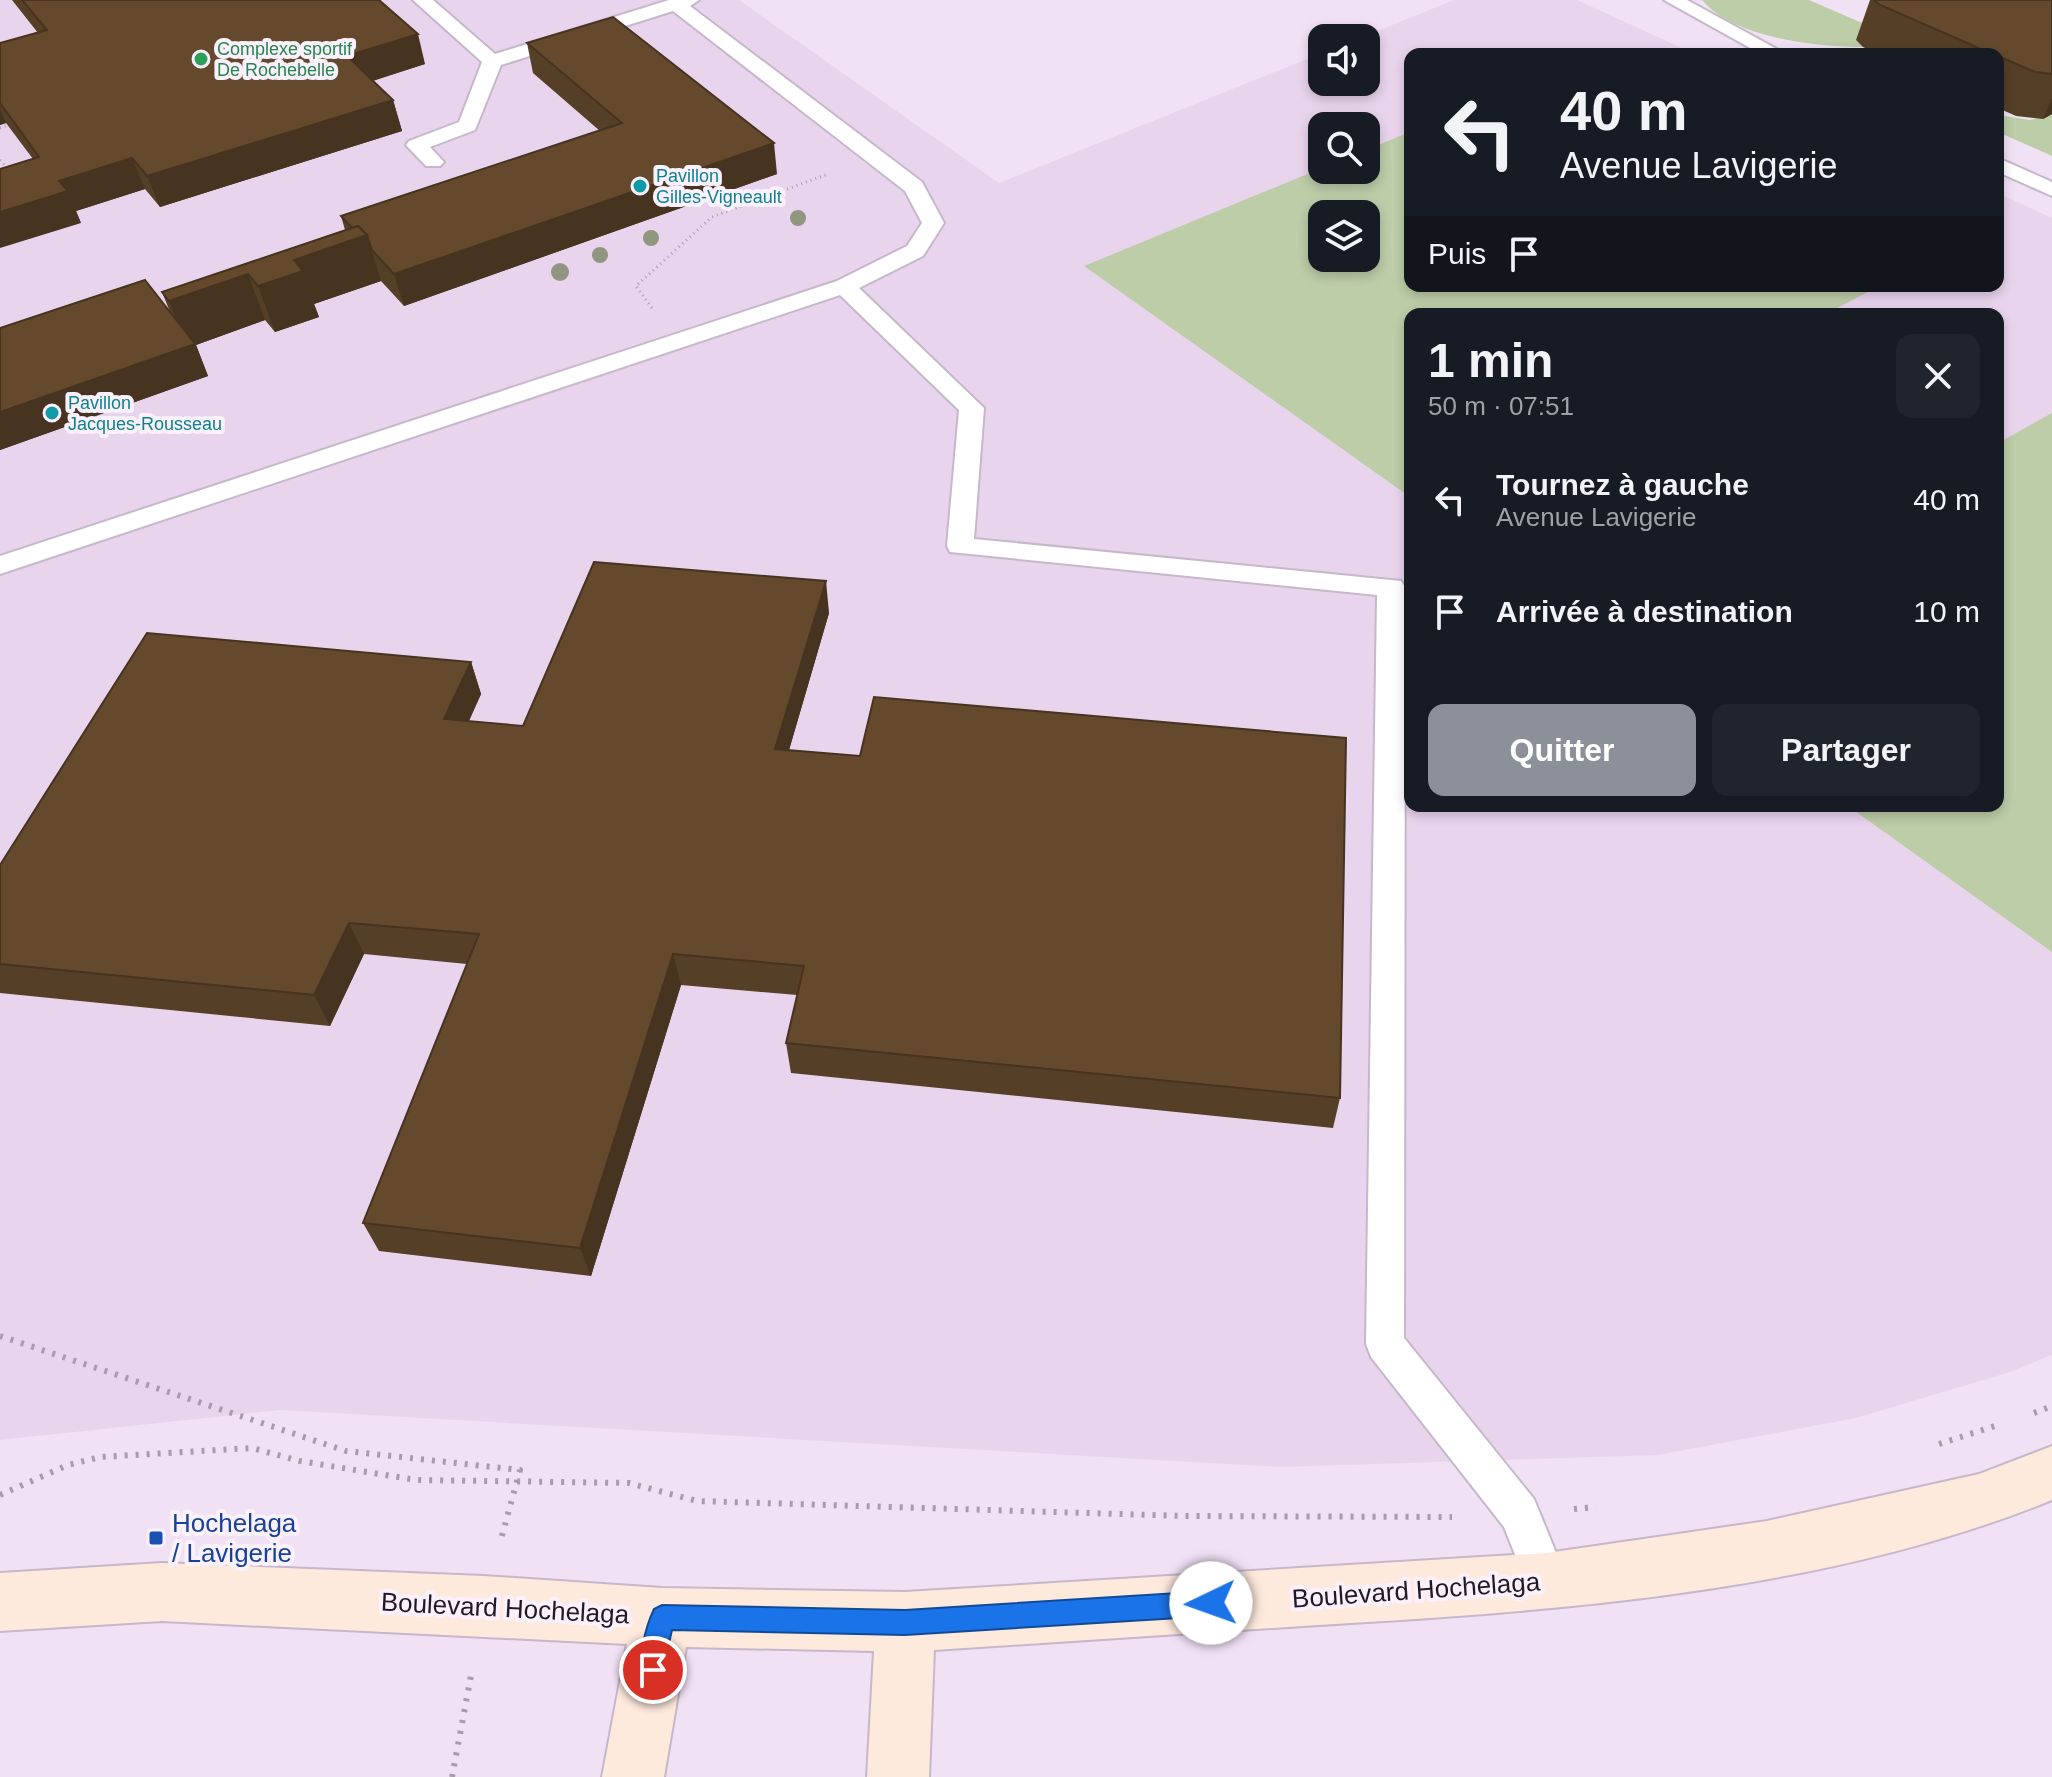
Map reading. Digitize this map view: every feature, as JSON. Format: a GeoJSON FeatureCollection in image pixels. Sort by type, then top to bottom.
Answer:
{"type":"FeatureCollection","features":[{"type":"Feature","properties":{"kind":"main road","name":"Boulevard Hochelaga"},"geometry":{"type":"LineString","coordinates":[[0,1602],[162,1592],[484,1605],[662,1617],[905,1622],[1547,1582],[1767,1550],[1979,1502],[2052,1473]]}},
{"type":"Feature","properties":{"kind":"main road"},"geometry":{"type":"LineString","coordinates":[[633,1777],[662,1617]]}},
{"type":"Feature","properties":{"kind":"main road"},"geometry":{"type":"LineString","coordinates":[[898,1777],[905,1622]]}},
{"type":"Feature","properties":{"kind":"lane"},"geometry":{"type":"LineString","coordinates":[[422,0],[492,61]]}},
{"type":"Feature","properties":{"kind":"lane"},"geometry":{"type":"LineString","coordinates":[[1673,0],[1765,48]]}},
{"type":"Feature","properties":{"kind":"lane"},"geometry":{"type":"LineString","coordinates":[[0,565],[845,286],[915,251],[933,223],[914,187],[683,2],[492,61]]}},
{"type":"Feature","properties":{"kind":"lane"},"geometry":{"type":"LineString","coordinates":[[433,162],[416,145],[468,126],[492,61]]}},
{"type":"Feature","properties":{"kind":"lane"},"geometry":{"type":"LineString","coordinates":[[2004,167],[2052,190]]}},
{"type":"Feature","properties":{"kind":"lane"},"geometry":{"type":"LineString","coordinates":[[845,286],[865,309],[972,408],[960,546],[1391,587],[1385,1344],[1519,1513],[1547,1582]]}},
{"type":"Feature","properties":{"kind":"path"},"geometry":{"type":"LineString","coordinates":[[0,128],[8,125]]}},
{"type":"Feature","properties":{"kind":"path"},"geometry":{"type":"LineString","coordinates":[[636,286],[712,217],[874,157]]}},
{"type":"Feature","properties":{"kind":"path"},"geometry":{"type":"LineString","coordinates":[[0,160],[17,179]]}},
{"type":"Feature","properties":{"kind":"path"},"geometry":{"type":"LineString","coordinates":[[713,197],[731,210]]}},
{"type":"Feature","properties":{"kind":"path"},"geometry":{"type":"LineString","coordinates":[[0,1336],[346,1451],[520,1470],[517,1480]]}},
{"type":"Feature","properties":{"kind":"path"},"geometry":{"type":"LineString","coordinates":[[2026,1416],[2052,1406]]}},
{"type":"Feature","properties":{"kind":"path"},"geometry":{"type":"LineString","coordinates":[[1928,1447],[2013,1421]]}},
{"type":"Feature","properties":{"kind":"path"},"geometry":{"type":"LineString","coordinates":[[0,1495],[40,1476],[100,1457],[252,1448],[402,1479],[629,1483],[712,1502],[1184,1516],[1424,1519],[1609,1506]]}},
{"type":"Feature","properties":{"kind":"shaded area"},"geometry":{"type":"Polygon","coordinates":[[[0,0],[739,0],[999,183],[1308,59],[1308,96],[1380,96],[1380,30],[1454,0],[1577,0],[1682,48],[1404,48],[1404,292],[2004,292],[2004,196],[2052,218],[2052,1355],[2010,1372],[1856,1418],[1658,1455],[1279,1467],[280,1410],[0,1440],[0,0]]]}},
{"type":"Feature","properties":{"kind":"green space"},"geometry":{"type":"Polygon","coordinates":[[[1702,0],[1809,0],[1876,29],[1856,40],[1863,47],[1800,42],[1755,32],[1734,23],[1702,0]]]}},
{"type":"Feature","properties":{"kind":"green space"},"geometry":{"type":"Polygon","coordinates":[[[2052,114],[2052,156],[2004,135],[2004,116],[2030,120],[2052,114]]]}},
{"type":"Feature","properties":{"kind":"green space"},"geometry":{"type":"Polygon","coordinates":[[[1404,134],[1404,292],[1868,292],[1837,308],[1404,308],[1404,493],[1084,266],[1308,174],[1308,184],[1380,184],[1380,144],[1404,134]]]}},
{"type":"Feature","properties":{"kind":"green space"},"geometry":{"type":"Polygon","coordinates":[[[2052,413],[2052,952],[1856,812],[2004,812],[2004,440],[2052,413]]]}},
{"type":"Feature","properties":{"kind":"building","name":"Complexe sportif De Rochebelle"},"geometry":{"type":"Polygon","coordinates":[[[22,0],[379,0],[418,34],[347,56],[393,100],[147,176],[132,158],[59,181],[68,191],[0,212],[0,169],[39,157],[0,103],[0,43],[47,30],[22,0]]]}},
{"type":"Feature","properties":{"kind":"building"},"geometry":{"type":"Polygon","coordinates":[[[1874,0],[2052,0],[2052,74],[2035,72],[2004,59],[2004,48],[1978,48],[1874,0]]]}},
{"type":"Feature","properties":{"kind":"building"},"geometry":{"type":"Polygon","coordinates":[[[613,17],[774,143],[394,274],[372,250],[367,235],[358,226],[352,228],[341,216],[622,123],[527,43],[613,17]]]}},
{"type":"Feature","properties":{"kind":"building"},"geometry":{"type":"Polygon","coordinates":[[[358,226],[367,235],[294,260],[303,271],[258,286],[248,274],[169,301],[162,292],[358,226]]]}},
{"type":"Feature","properties":{"kind":"building"},"geometry":{"type":"Polygon","coordinates":[[[145,280],[195,344],[0,412],[0,328],[145,280]]]}},
{"type":"Feature","properties":{"kind":"building"},"geometry":{"type":"Polygon","coordinates":[[[594,562],[826,581],[775,749],[860,756],[874,697],[1346,738],[1340,1098],[786,1043],[804,966],[673,954],[580,1248],[363,1223],[479,934],[349,923],[314,995],[0,964],[0,865],[147,633],[471,662],[444,719],[523,726],[594,562]]]}},
{"type":"Feature","properties":{"kind":"place","name":"Complexe sportif De Rochebelle"},"geometry":{"type":"Point","coordinates":[201,59]}},
{"type":"Feature","properties":{"kind":"place","name":"Pavillon Gilles-Vigneault"},"geometry":{"type":"Point","coordinates":[640,186]}},
{"type":"Feature","properties":{"kind":"place","name":"Pavillon Jacques-Rousseau"},"geometry":{"type":"Point","coordinates":[52,413]}},
{"type":"Feature","properties":{"kind":"place","name":"Hochelaga / Lavigerie"},"geometry":{"type":"Point","coordinates":[156,1538]}},
{"type":"Feature","properties":{"kind":"route"},"geometry":{"type":"LineString","coordinates":[[653,1670],[662,1617],[905,1622],[1211,1603]]}}]}
